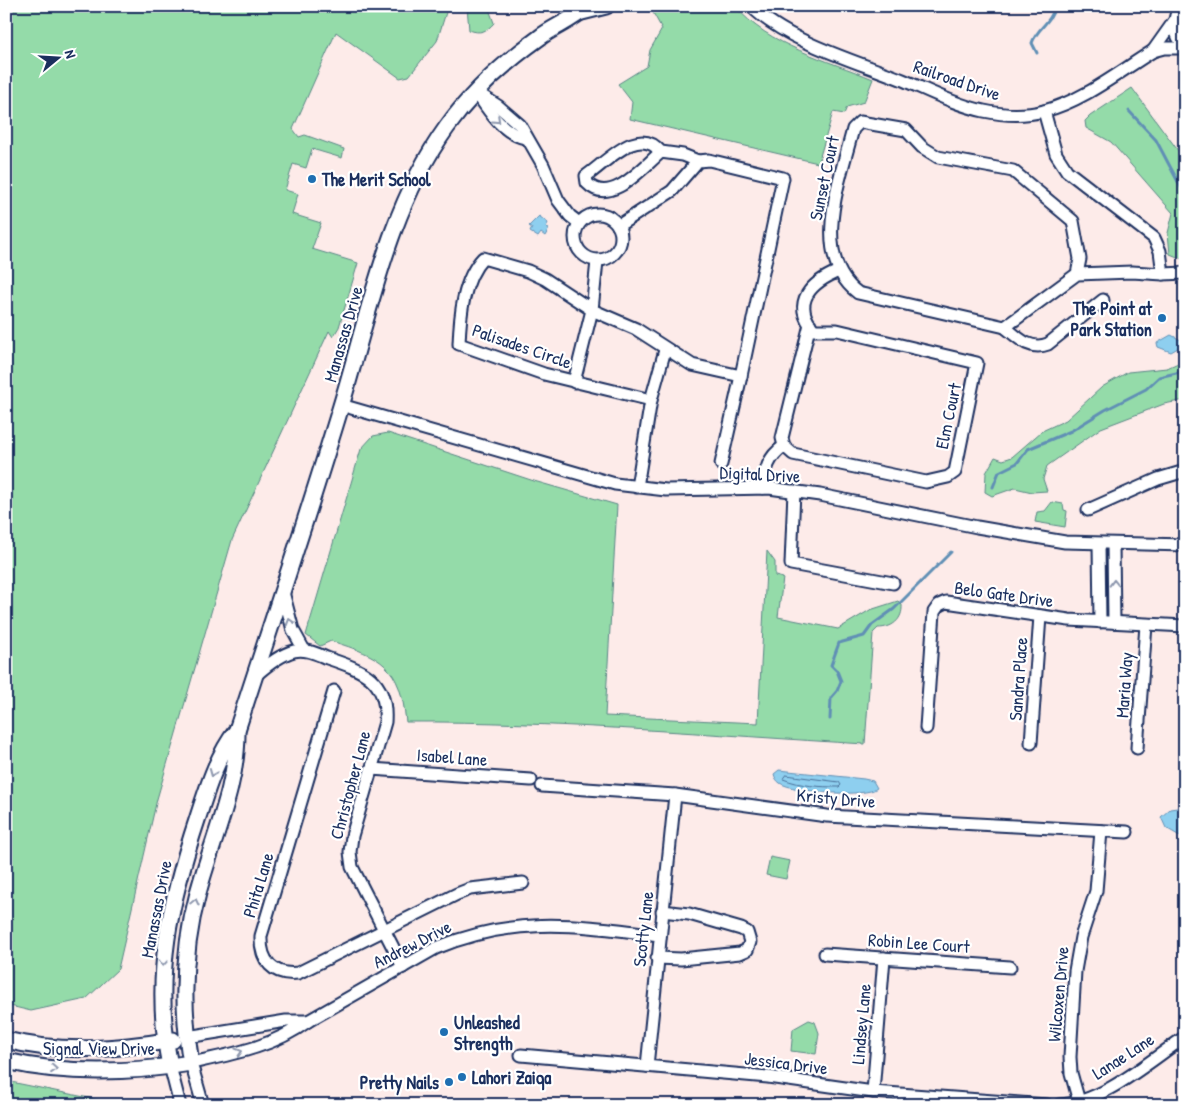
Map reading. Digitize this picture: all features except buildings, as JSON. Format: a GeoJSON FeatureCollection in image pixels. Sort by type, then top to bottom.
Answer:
{"type":"FeatureCollection","features":[{"type":"Feature","properties":{"kind":"main road","name":"Manassas Drive"},"geometry":{"type":"LineString","coordinates":[[191,1062],[183,987],[189,929],[232,778],[237,750],[237,730],[283,592],[400,213],[429,153],[447,126],[476,92],[540,36],[584,9],[606,6]]}},
{"type":"Feature","properties":{"kind":"main road","name":"Manassas Drive"},"geometry":{"type":"LineString","coordinates":[[170,1066],[165,1041],[162,965],[170,914],[184,861],[212,776],[224,747],[237,730]]}},
{"type":"Feature","properties":{"kind":"main road","name":"Signal View Drive"},"geometry":{"type":"LineString","coordinates":[[6,1040],[41,1046],[108,1049],[187,1038]]}},
{"type":"Feature","properties":{"kind":"main road","name":"Signal View Drive"},"geometry":{"type":"LineString","coordinates":[[6,1061],[74,1070],[170,1066],[191,1062]]}},
{"type":"Feature","properties":{"kind":"street","name":"Railroad Drive"},"geometry":{"type":"LineString","coordinates":[[751,6],[762,18],[798,38],[968,106],[1000,114],[1022,115],[1044,111],[1075,99],[1153,51],[1164,48],[1185,47]]}},
{"type":"Feature","properties":{"kind":"street","name":"Railroad Drive"},"geometry":{"type":"LineString","coordinates":[[1179,6],[1176,20],[1177,36],[1185,47]]}},
{"type":"Feature","properties":{"kind":"street","name":"Railroad Drive"},"geometry":{"type":"LineString","coordinates":[[1153,51],[1176,20]]}},
{"type":"Feature","properties":{"kind":"street"},"geometry":{"type":"LineString","coordinates":[[476,92],[498,106],[520,125],[525,138],[538,155],[558,200],[570,216],[579,223]]}},
{"type":"Feature","properties":{"kind":"street"},"geometry":{"type":"LineString","coordinates":[[1044,111],[1056,154],[1067,171],[1154,238],[1160,251],[1163,274]]}},
{"type":"Feature","properties":{"kind":"street","name":"Sunset Court"},"geometry":{"type":"LineString","coordinates":[[1005,327],[858,293],[850,287],[839,271],[833,252],[831,223],[853,129],[860,122],[906,130],[922,147],[938,157],[1013,171],[1074,221],[1080,259],[1077,274]]}},
{"type":"Feature","properties":{"kind":"street"},"geometry":{"type":"LineString","coordinates":[[661,152],[622,184],[605,192],[594,190],[587,183],[586,176],[630,143],[645,141],[656,146],[661,152],[683,155],[698,161],[709,160],[783,178],[721,464]]}},
{"type":"Feature","properties":{"kind":"street"},"geometry":{"type":"LineString","coordinates":[[618,226],[672,191],[698,161]]}},
{"type":"Feature","properties":{"kind":"street"},"geometry":{"type":"LineString","coordinates":[[600,214],[608,216],[618,226],[621,232],[619,246],[610,257],[597,261],[589,259],[578,250],[574,235],[579,223],[586,216],[600,214]]}},
{"type":"Feature","properties":{"kind":"street","name":"Palisades Circle"},"geometry":{"type":"LineString","coordinates":[[651,400],[544,374],[459,344],[460,318],[468,286],[477,265],[484,258],[528,271],[545,279],[592,310],[636,329],[665,350],[692,365],[741,376]]}},
{"type":"Feature","properties":{"kind":"street","name":"Palisades Circle"},"geometry":{"type":"LineString","coordinates":[[574,382],[592,310],[597,261]]}},
{"type":"Feature","properties":{"kind":"street"},"geometry":{"type":"LineString","coordinates":[[763,488],[767,465],[772,454],[784,446],[782,438],[810,324],[805,316],[804,303],[808,291],[818,282],[839,271]]}},
{"type":"Feature","properties":{"kind":"street"},"geometry":{"type":"LineString","coordinates":[[1103,300],[1048,344],[1039,347],[1031,346],[1005,327],[1077,274],[1185,273]]}},
{"type":"Feature","properties":{"kind":"street","name":"Elm Court"},"geometry":{"type":"LineString","coordinates":[[784,446],[793,454],[926,482],[948,477],[955,472],[977,363],[837,330],[814,330],[810,324]]}},
{"type":"Feature","properties":{"kind":"street"},"geometry":{"type":"LineString","coordinates":[[637,487],[651,400],[665,350]]}},
{"type":"Feature","properties":{"kind":"street","name":"Digital Drive"},"geometry":{"type":"LineString","coordinates":[[341,405],[616,484],[666,490],[763,488],[794,491],[1024,536],[1099,544],[1185,545]]}},
{"type":"Feature","properties":{"kind":"street"},"geometry":{"type":"LineString","coordinates":[[1088,510],[1158,479],[1185,471]]}},
{"type":"Feature","properties":{"kind":"street"},"geometry":{"type":"LineString","coordinates":[[794,491],[791,564],[893,583]]}},
{"type":"Feature","properties":{"kind":"street"},"geometry":{"type":"LineString","coordinates":[[1099,544],[1100,622]]}},
{"type":"Feature","properties":{"kind":"street"},"geometry":{"type":"LineString","coordinates":[[1113,544],[1114,622]]}},
{"type":"Feature","properties":{"kind":"street"},"geometry":{"type":"LineString","coordinates":[[255,676],[286,654],[304,650],[293,630],[283,592]]}},
{"type":"Feature","properties":{"kind":"street","name":"Belo Gate Drive"},"geometry":{"type":"LineString","coordinates":[[926,728],[934,612],[936,608],[946,602],[1040,616],[1100,622],[1185,626]]}},
{"type":"Feature","properties":{"kind":"street","name":"Sandra Place"},"geometry":{"type":"LineString","coordinates":[[1031,744],[1040,616]]}},
{"type":"Feature","properties":{"kind":"street","name":"Maria Way"},"geometry":{"type":"LineString","coordinates":[[1137,748],[1146,625]]}},
{"type":"Feature","properties":{"kind":"street","name":"Christopher Lane"},"geometry":{"type":"LineString","coordinates":[[304,650],[354,667],[373,680],[380,689],[386,704],[384,722],[352,836],[350,852],[352,867],[403,967]]}},
{"type":"Feature","properties":{"kind":"street","name":"Phita Lane"},"geometry":{"type":"LineString","coordinates":[[334,691],[260,936],[262,953],[271,968],[281,973],[298,973],[464,891],[523,883]]}},
{"type":"Feature","properties":{"kind":"street","name":"Isabel Lane"},"geometry":{"type":"LineString","coordinates":[[371,769],[531,780]]}},
{"type":"Feature","properties":{"kind":"street","name":"Kristy Drive"},"geometry":{"type":"LineString","coordinates":[[542,786],[675,795],[827,816],[1127,832]]}},
{"type":"Feature","properties":{"kind":"street","name":"Scotty Lane"},"geometry":{"type":"LineString","coordinates":[[647,1066],[659,935],[675,795]]}},
{"type":"Feature","properties":{"kind":"street","name":"Wilcoxen Drive"},"geometry":{"type":"LineString","coordinates":[[1080,1103],[1071,1073],[1070,1057],[1076,971],[1081,937],[1096,891],[1101,831]]}},
{"type":"Feature","properties":{"kind":"street"},"geometry":{"type":"LineString","coordinates":[[657,958],[681,959],[740,953],[747,950],[750,942],[747,932],[741,929],[689,914],[662,911]]}},
{"type":"Feature","properties":{"kind":"street","name":"Andrew Drive"},"geometry":{"type":"LineString","coordinates":[[191,1062],[229,1055],[288,1035],[308,1021],[403,967],[458,939],[524,925],[576,925],[659,935]]}},
{"type":"Feature","properties":{"kind":"street","name":"Robin Lee Court"},"geometry":{"type":"LineString","coordinates":[[825,954],[1010,966]]}},
{"type":"Feature","properties":{"kind":"street","name":"Lindsey Lane"},"geometry":{"type":"LineString","coordinates":[[873,1092],[884,958]]}},
{"type":"Feature","properties":{"kind":"street","name":"Andrew Drive"},"geometry":{"type":"LineString","coordinates":[[187,1038],[286,1021],[308,1021]]}},
{"type":"Feature","properties":{"kind":"street","name":"Lanae Lane"},"geometry":{"type":"LineString","coordinates":[[1080,1103],[1103,1092],[1185,1037]]}},
{"type":"Feature","properties":{"kind":"street","name":"Jessica Drive"},"geometry":{"type":"LineString","coordinates":[[521,1055],[768,1077],[873,1092],[1047,1105]]}},
{"type":"Feature","properties":{"kind":"street","name":"Manassas Drive"},"geometry":{"type":"LineString","coordinates":[[191,1062],[202,1105]]}},
{"type":"Feature","properties":{"kind":"street","name":"Manassas Drive"},"geometry":{"type":"LineString","coordinates":[[170,1066],[180,1105]]}},
{"type":"Feature","properties":{"kind":"street"},"geometry":{"type":"LineString","coordinates":[[1059,1105],[1080,1103]]}},
{"type":"Feature","properties":{"kind":"green space"},"geometry":{"type":"Polygon","coordinates":[[[6,6],[448,6],[437,41],[409,76],[400,78],[336,32],[293,129],[299,137],[305,135],[344,149],[342,158],[312,149],[306,168],[293,164],[285,190],[298,194],[292,214],[321,223],[312,249],[358,263],[339,327],[333,337],[329,331],[232,540],[157,799],[118,969],[86,999],[31,1011],[6,1005],[6,6]]]}},
{"type":"Feature","properties":{"kind":"green space"},"geometry":{"type":"Polygon","coordinates":[[[467,6],[488,6],[494,23],[483,31],[469,30],[467,6]]]}},
{"type":"Feature","properties":{"kind":"green space"},"geometry":{"type":"Polygon","coordinates":[[[735,6],[764,32],[781,42],[873,79],[864,102],[847,107],[844,114],[833,112],[818,163],[630,119],[632,102],[618,84],[647,66],[650,50],[662,29],[650,7],[735,6]]]}},
{"type":"Feature","properties":{"kind":"green space"},"geometry":{"type":"Polygon","coordinates":[[[1132,88],[1185,160],[1185,260],[1170,254],[1168,233],[1173,213],[1111,142],[1086,128],[1085,121],[1090,116],[1132,88]]]}},
{"type":"Feature","properties":{"kind":"green space"},"geometry":{"type":"Polygon","coordinates":[[[1185,360],[1185,400],[1164,404],[1101,428],[1047,466],[1043,479],[1047,491],[1032,492],[1015,488],[992,496],[985,492],[986,473],[995,457],[1003,460],[1012,457],[1042,431],[1066,420],[1102,387],[1128,372],[1167,368],[1185,360]]]}},
{"type":"Feature","properties":{"kind":"green space"},"geometry":{"type":"Polygon","coordinates":[[[388,433],[534,481],[617,505],[605,716],[758,723],[767,551],[775,562],[775,576],[783,578],[778,617],[838,629],[870,610],[898,601],[902,605],[899,619],[888,627],[878,628],[873,633],[865,744],[578,726],[406,722],[399,688],[385,666],[363,652],[331,641],[320,646],[306,635],[361,449],[373,436],[388,433]]]}},
{"type":"Feature","properties":{"kind":"green space"},"geometry":{"type":"Polygon","coordinates":[[[1052,502],[1063,504],[1064,510],[1067,511],[1065,527],[1035,522],[1037,512],[1045,511],[1052,502]]]}},
{"type":"Feature","properties":{"kind":"green space"},"geometry":{"type":"Polygon","coordinates":[[[770,857],[790,861],[786,879],[766,875],[770,857]]]}},
{"type":"Feature","properties":{"kind":"green space"},"geometry":{"type":"Polygon","coordinates":[[[809,1020],[815,1022],[819,1033],[816,1054],[791,1051],[793,1029],[809,1020]]]}},
{"type":"Feature","properties":{"kind":"green space"},"geometry":{"type":"Polygon","coordinates":[[[6,1081],[104,1101],[113,1105],[24,1105],[6,1100],[6,1081]]]}},
{"type":"Feature","properties":{"kind":"water"},"geometry":{"type":"Polygon","coordinates":[[[539,216],[548,223],[546,227],[549,229],[545,236],[541,233],[538,237],[530,232],[532,228],[529,226],[539,216]]]}},
{"type":"Feature","properties":{"kind":"water"},"geometry":{"type":"Polygon","coordinates":[[[1171,335],[1183,341],[1183,345],[1171,352],[1158,347],[1157,343],[1171,335]]]}},
{"type":"Feature","properties":{"kind":"water"},"geometry":{"type":"Polygon","coordinates":[[[779,770],[864,779],[873,781],[877,788],[859,793],[829,793],[799,789],[780,783],[774,774],[779,770]]]}},
{"type":"Feature","properties":{"kind":"water"},"geometry":{"type":"Polygon","coordinates":[[[1170,809],[1185,809],[1185,839],[1166,828],[1161,817],[1170,809]]]}},
{"type":"Feature","properties":{"kind":"waterway"},"geometry":{"type":"LineString","coordinates":[[691,6],[701,9],[718,6]]}},
{"type":"Feature","properties":{"kind":"waterway"},"geometry":{"type":"LineString","coordinates":[[1037,53],[1032,43],[1051,17],[1055,6]]}},
{"type":"Feature","properties":{"kind":"waterway"},"geometry":{"type":"LineString","coordinates":[[1129,111],[1156,140],[1185,195]]}},
{"type":"Feature","properties":{"kind":"waterway"},"geometry":{"type":"LineString","coordinates":[[993,487],[999,472],[1017,463],[1028,449],[1071,431],[1105,410],[1146,389],[1159,377],[1185,371]]}},
{"type":"Feature","properties":{"kind":"waterway"},"geometry":{"type":"LineString","coordinates":[[830,719],[831,698],[837,691],[841,681],[837,671],[831,665],[839,643],[864,636],[872,625],[894,609],[951,552]]}},
{"type":"Feature","properties":{"kind":"place","name":"The Merit School"},"geometry":{"type":"Point","coordinates":[312,179]}},
{"type":"Feature","properties":{"kind":"place","name":"The Point at Park Station"},"geometry":{"type":"Point","coordinates":[1162,318]}},
{"type":"Feature","properties":{"kind":"place","name":"Unleashed Strength"},"geometry":{"type":"Point","coordinates":[444,1032]}},
{"type":"Feature","properties":{"kind":"place","name":"Lahori Zaiqa"},"geometry":{"type":"Point","coordinates":[462,1077]}},
{"type":"Feature","properties":{"kind":"place","name":"Pretty Nails"},"geometry":{"type":"Point","coordinates":[449,1082]}}]}
